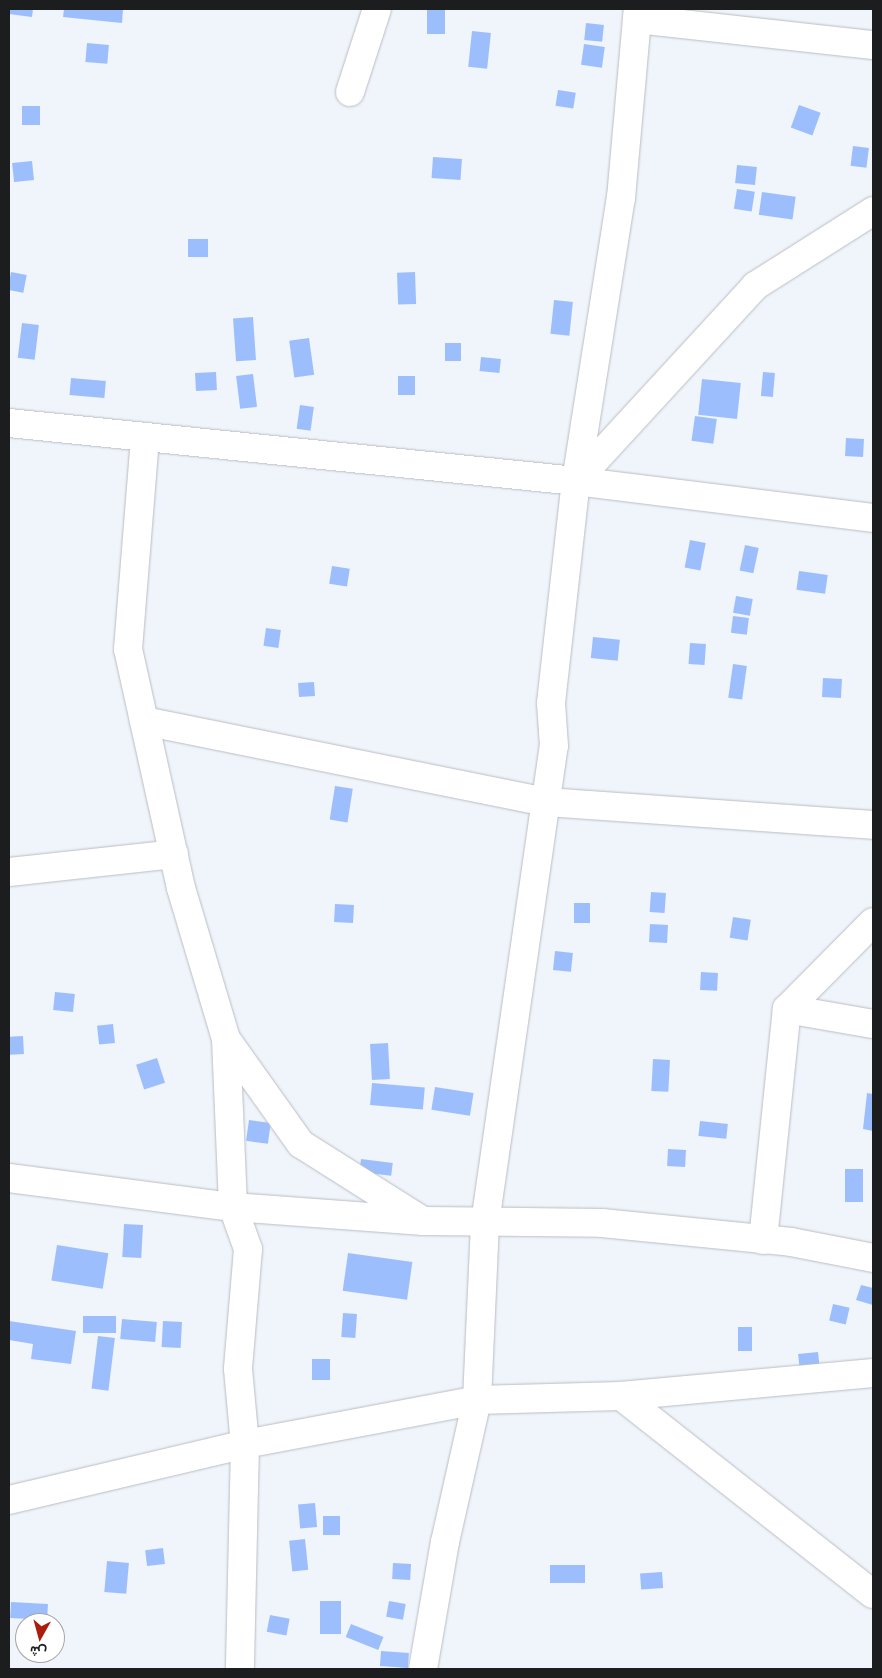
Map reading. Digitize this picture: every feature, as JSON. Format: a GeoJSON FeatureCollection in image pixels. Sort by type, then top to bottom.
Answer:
{"type":"FeatureCollection","features":[{"type":"Feature","properties":{"kind":"street"},"geometry":{"type":"LineString","coordinates":[[350,92],[377,9]]}},
{"type":"Feature","properties":{"kind":"street"},"geometry":{"type":"LineString","coordinates":[[423,1669],[444,1542],[477,1400],[485,1223],[554,746],[551,703],[576,481],[621,198],[637,14],[873,45]]}},
{"type":"Feature","properties":{"kind":"street"},"geometry":{"type":"LineString","coordinates":[[576,481],[755,286],[873,211]]}},
{"type":"Feature","properties":{"kind":"street"},"geometry":{"type":"LineString","coordinates":[[9,423],[576,481],[873,518]]}},
{"type":"Feature","properties":{"kind":"street"},"geometry":{"type":"LineString","coordinates":[[145,438],[128,649],[182,888],[226,1039],[233,1207],[248,1249],[238,1369],[245,1444],[240,1669]]}},
{"type":"Feature","properties":{"kind":"street"},"geometry":{"type":"LineString","coordinates":[[144,722],[546,802],[873,825]]}},
{"type":"Feature","properties":{"kind":"street"},"geometry":{"type":"LineString","coordinates":[[9,872],[174,854]]}},
{"type":"Feature","properties":{"kind":"street"},"geometry":{"type":"LineString","coordinates":[[763,1240],[788,1008],[873,922]]}},
{"type":"Feature","properties":{"kind":"street"},"geometry":{"type":"LineString","coordinates":[[788,1008],[873,1024]]}},
{"type":"Feature","properties":{"kind":"street"},"geometry":{"type":"LineString","coordinates":[[226,1039],[301,1144],[423,1221]]}},
{"type":"Feature","properties":{"kind":"street"},"geometry":{"type":"LineString","coordinates":[[9,1178],[233,1207],[423,1221],[602,1223],[763,1240],[873,1258]]}},
{"type":"Feature","properties":{"kind":"street"},"geometry":{"type":"LineString","coordinates":[[9,1500],[245,1444],[477,1400],[621,1396],[873,1374]]}},
{"type":"Feature","properties":{"kind":"street"},"geometry":{"type":"LineString","coordinates":[[621,1396],[873,1594]]}},
{"type":"Feature","properties":{"kind":"building"},"geometry":{"type":"Polygon","coordinates":[[[9,9],[33,9],[32,17],[9,14],[9,9]]]}},
{"type":"Feature","properties":{"kind":"building"},"geometry":{"type":"Polygon","coordinates":[[[64,9],[123,9],[122,23],[63,17],[64,9]]]}},
{"type":"Feature","properties":{"kind":"building"},"geometry":{"type":"Polygon","coordinates":[[[427,9],[445,9],[445,34],[427,34],[427,9]]]}},
{"type":"Feature","properties":{"kind":"building"},"geometry":{"type":"Polygon","coordinates":[[[586,23],[604,25],[602,42],[584,40],[586,23]]]}},
{"type":"Feature","properties":{"kind":"building"},"geometry":{"type":"Polygon","coordinates":[[[472,31],[491,33],[487,69],[468,67],[472,31]]]}},
{"type":"Feature","properties":{"kind":"building"},"geometry":{"type":"Polygon","coordinates":[[[87,43],[109,45],[107,64],[85,62],[87,43]]]}},
{"type":"Feature","properties":{"kind":"building"},"geometry":{"type":"Polygon","coordinates":[[[584,44],[605,47],[602,68],[581,65],[584,44]]]}},
{"type":"Feature","properties":{"kind":"building"},"geometry":{"type":"Polygon","coordinates":[[[558,90],[576,93],[573,109],[555,106],[558,90]]]}},
{"type":"Feature","properties":{"kind":"building"},"geometry":{"type":"Polygon","coordinates":[[[799,105],[821,113],[812,135],[791,128],[799,105]]]}},
{"type":"Feature","properties":{"kind":"building"},"geometry":{"type":"Polygon","coordinates":[[[22,106],[40,106],[40,125],[22,125],[22,106]]]}},
{"type":"Feature","properties":{"kind":"building"},"geometry":{"type":"Polygon","coordinates":[[[853,146],[869,148],[866,168],[851,166],[853,146]]]}},
{"type":"Feature","properties":{"kind":"building"},"geometry":{"type":"Polygon","coordinates":[[[433,157],[462,159],[460,180],[432,178],[433,157]]]}},
{"type":"Feature","properties":{"kind":"building"},"geometry":{"type":"Polygon","coordinates":[[[32,161],[34,180],[14,182],[12,163],[32,161]]]}},
{"type":"Feature","properties":{"kind":"building"},"geometry":{"type":"Polygon","coordinates":[[[737,165],[757,167],[755,185],[735,183],[737,165]]]}},
{"type":"Feature","properties":{"kind":"building"},"geometry":{"type":"Polygon","coordinates":[[[737,189],[755,192],[752,212],[734,209],[737,189]]]}},
{"type":"Feature","properties":{"kind":"building"},"geometry":{"type":"Polygon","coordinates":[[[762,192],[796,197],[792,220],[759,215],[762,192]]]}},
{"type":"Feature","properties":{"kind":"building"},"geometry":{"type":"Polygon","coordinates":[[[188,239],[208,239],[208,257],[188,257],[188,239]]]}},
{"type":"Feature","properties":{"kind":"building"},"geometry":{"type":"Polygon","coordinates":[[[11,272],[27,275],[23,293],[9,290],[11,272]]]}},
{"type":"Feature","properties":{"kind":"building"},"geometry":{"type":"Polygon","coordinates":[[[415,272],[416,304],[398,305],[397,273],[415,272]]]}},
{"type":"Feature","properties":{"kind":"building"},"geometry":{"type":"Polygon","coordinates":[[[554,300],[573,302],[569,336],[550,334],[554,300]]]}},
{"type":"Feature","properties":{"kind":"building"},"geometry":{"type":"Polygon","coordinates":[[[253,317],[256,360],[236,361],[233,318],[253,317]]]}},
{"type":"Feature","properties":{"kind":"building"},"geometry":{"type":"Polygon","coordinates":[[[22,323],[39,325],[35,360],[18,358],[22,323]]]}},
{"type":"Feature","properties":{"kind":"building"},"geometry":{"type":"Polygon","coordinates":[[[309,338],[314,375],[294,377],[289,341],[309,338]]]}},
{"type":"Feature","properties":{"kind":"building"},"geometry":{"type":"Polygon","coordinates":[[[445,343],[461,343],[461,361],[445,361],[445,343]]]}},
{"type":"Feature","properties":{"kind":"building"},"geometry":{"type":"Polygon","coordinates":[[[481,357],[501,359],[499,373],[480,371],[481,357]]]}},
{"type":"Feature","properties":{"kind":"building"},"geometry":{"type":"Polygon","coordinates":[[[216,372],[217,390],[196,391],[195,373],[216,372]]]}},
{"type":"Feature","properties":{"kind":"building"},"geometry":{"type":"Polygon","coordinates":[[[763,372],[775,373],[773,397],[761,396],[763,372]]]}},
{"type":"Feature","properties":{"kind":"building"},"geometry":{"type":"Polygon","coordinates":[[[253,374],[257,407],[240,409],[236,376],[253,374]]]}},
{"type":"Feature","properties":{"kind":"building"},"geometry":{"type":"Polygon","coordinates":[[[398,376],[415,376],[415,395],[398,395],[398,376]]]}},
{"type":"Feature","properties":{"kind":"building"},"geometry":{"type":"Polygon","coordinates":[[[71,378],[106,381],[104,398],[70,395],[71,378]]]}},
{"type":"Feature","properties":{"kind":"building"},"geometry":{"type":"Polygon","coordinates":[[[702,379],[741,383],[737,419],[698,415],[702,379]]]}},
{"type":"Feature","properties":{"kind":"building"},"geometry":{"type":"Polygon","coordinates":[[[300,405],[314,407],[311,431],[297,429],[300,405]]]}},
{"type":"Feature","properties":{"kind":"building"},"geometry":{"type":"Polygon","coordinates":[[[695,416],[717,419],[713,444],[692,441],[695,416]]]}},
{"type":"Feature","properties":{"kind":"building"},"geometry":{"type":"Polygon","coordinates":[[[846,438],[864,439],[863,457],[845,456],[846,438]]]}},
{"type":"Feature","properties":{"kind":"building"},"geometry":{"type":"Polygon","coordinates":[[[690,540],[706,543],[700,571],[685,567],[690,540]]]}},
{"type":"Feature","properties":{"kind":"building"},"geometry":{"type":"Polygon","coordinates":[[[745,545],[759,548],[753,573],[740,570],[745,545]]]}},
{"type":"Feature","properties":{"kind":"building"},"geometry":{"type":"Polygon","coordinates":[[[332,566],[350,569],[347,587],[329,584],[332,566]]]}},
{"type":"Feature","properties":{"kind":"building"},"geometry":{"type":"Polygon","coordinates":[[[799,571],[828,575],[825,594],[796,590],[799,571]]]}},
{"type":"Feature","properties":{"kind":"building"},"geometry":{"type":"Polygon","coordinates":[[[736,596],[753,599],[750,616],[733,613],[736,596]]]}},
{"type":"Feature","properties":{"kind":"building"},"geometry":{"type":"Polygon","coordinates":[[[733,616],[749,618],[747,635],[731,633],[733,616]]]}},
{"type":"Feature","properties":{"kind":"building"},"geometry":{"type":"Polygon","coordinates":[[[266,628],[281,630],[278,648],[263,646],[266,628]]]}},
{"type":"Feature","properties":{"kind":"building"},"geometry":{"type":"Polygon","coordinates":[[[593,637],[620,640],[618,661],[591,658],[593,637]]]}},
{"type":"Feature","properties":{"kind":"building"},"geometry":{"type":"Polygon","coordinates":[[[690,643],[706,644],[704,665],[689,664],[690,643]]]}},
{"type":"Feature","properties":{"kind":"building"},"geometry":{"type":"Polygon","coordinates":[[[733,664],[747,666],[742,700],[728,698],[733,664]]]}},
{"type":"Feature","properties":{"kind":"building"},"geometry":{"type":"Polygon","coordinates":[[[823,678],[842,679],[841,698],[822,697],[823,678]]]}},
{"type":"Feature","properties":{"kind":"building"},"geometry":{"type":"Polygon","coordinates":[[[314,682],[315,696],[299,697],[298,683],[314,682]]]}},
{"type":"Feature","properties":{"kind":"building"},"geometry":{"type":"Polygon","coordinates":[[[335,786],[353,789],[347,822],[330,820],[335,786]]]}},
{"type":"Feature","properties":{"kind":"building"},"geometry":{"type":"Polygon","coordinates":[[[651,892],[666,893],[665,913],[650,912],[651,892]]]}},
{"type":"Feature","properties":{"kind":"building"},"geometry":{"type":"Polygon","coordinates":[[[574,903],[590,903],[590,923],[574,923],[574,903]]]}},
{"type":"Feature","properties":{"kind":"building"},"geometry":{"type":"Polygon","coordinates":[[[335,904],[354,905],[353,923],[334,922],[335,904]]]}},
{"type":"Feature","properties":{"kind":"building"},"geometry":{"type":"Polygon","coordinates":[[[733,917],[751,920],[747,941],[730,938],[733,917]]]}},
{"type":"Feature","properties":{"kind":"building"},"geometry":{"type":"Polygon","coordinates":[[[650,924],[668,925],[667,943],[649,942],[650,924]]]}},
{"type":"Feature","properties":{"kind":"building"},"geometry":{"type":"Polygon","coordinates":[[[555,951],[573,953],[571,972],[553,970],[555,951]]]}},
{"type":"Feature","properties":{"kind":"building"},"geometry":{"type":"Polygon","coordinates":[[[701,972],[718,973],[717,991],[700,990],[701,972]]]}},
{"type":"Feature","properties":{"kind":"building"},"geometry":{"type":"Polygon","coordinates":[[[55,992],[75,994],[73,1012],[53,1010],[55,992]]]}},
{"type":"Feature","properties":{"kind":"building"},"geometry":{"type":"Polygon","coordinates":[[[113,1024],[115,1043],[99,1045],[97,1026],[113,1024]]]}},
{"type":"Feature","properties":{"kind":"building"},"geometry":{"type":"Polygon","coordinates":[[[23,1036],[24,1054],[10,1055],[9,1037],[23,1036]]]}},
{"type":"Feature","properties":{"kind":"building"},"geometry":{"type":"Polygon","coordinates":[[[388,1043],[390,1079],[372,1080],[370,1044],[388,1043]]]}},
{"type":"Feature","properties":{"kind":"building"},"geometry":{"type":"Polygon","coordinates":[[[157,1058],[165,1083],[144,1090],[136,1065],[157,1058]]]}},
{"type":"Feature","properties":{"kind":"building"},"geometry":{"type":"Polygon","coordinates":[[[653,1059],[670,1060],[668,1092],[651,1091],[653,1059]]]}},
{"type":"Feature","properties":{"kind":"building"},"geometry":{"type":"Polygon","coordinates":[[[372,1083],[425,1088],[423,1110],[370,1105],[372,1083]]]}},
{"type":"Feature","properties":{"kind":"building"},"geometry":{"type":"Polygon","coordinates":[[[435,1087],[474,1093],[470,1116],[431,1110],[435,1087]]]}},
{"type":"Feature","properties":{"kind":"building"},"geometry":{"type":"Polygon","coordinates":[[[867,1093],[873,1094],[873,1131],[863,1129],[867,1093]]]}},
{"type":"Feature","properties":{"kind":"building"},"geometry":{"type":"Polygon","coordinates":[[[249,1120],[271,1123],[268,1144],[246,1141],[249,1120]]]}},
{"type":"Feature","properties":{"kind":"building"},"geometry":{"type":"Polygon","coordinates":[[[700,1121],[728,1124],[726,1139],[698,1136],[700,1121]]]}},
{"type":"Feature","properties":{"kind":"building"},"geometry":{"type":"Polygon","coordinates":[[[668,1149],[686,1150],[685,1167],[667,1166],[668,1149]]]}},
{"type":"Feature","properties":{"kind":"building"},"geometry":{"type":"Polygon","coordinates":[[[361,1159],[393,1163],[391,1176],[359,1172],[361,1159]]]}},
{"type":"Feature","properties":{"kind":"building"},"geometry":{"type":"Polygon","coordinates":[[[845,1169],[863,1169],[863,1202],[845,1202],[845,1169]]]}},
{"type":"Feature","properties":{"kind":"building"},"geometry":{"type":"Polygon","coordinates":[[[124,1224],[143,1225],[141,1258],[122,1257],[124,1224]]]}},
{"type":"Feature","properties":{"kind":"building"},"geometry":{"type":"Polygon","coordinates":[[[57,1245],[108,1253],[103,1289],[51,1281],[57,1245]]]}},
{"type":"Feature","properties":{"kind":"building"},"geometry":{"type":"Polygon","coordinates":[[[348,1253],[412,1262],[407,1300],[343,1291],[348,1253]]]}},
{"type":"Feature","properties":{"kind":"building"},"geometry":{"type":"Polygon","coordinates":[[[861,1285],[873,1288],[873,1305],[856,1300],[861,1285]]]}},
{"type":"Feature","properties":{"kind":"building"},"geometry":{"type":"Polygon","coordinates":[[[833,1304],[850,1308],[846,1324],[829,1321],[833,1304]]]}},
{"type":"Feature","properties":{"kind":"building"},"geometry":{"type":"Polygon","coordinates":[[[343,1313],[357,1314],[355,1338],[341,1337],[343,1313]]]}},
{"type":"Feature","properties":{"kind":"building"},"geometry":{"type":"Polygon","coordinates":[[[83,1316],[116,1316],[116,1333],[83,1333],[83,1316]]]}},
{"type":"Feature","properties":{"kind":"building"},"geometry":{"type":"Polygon","coordinates":[[[122,1319],[157,1322],[155,1342],[120,1339],[122,1319]]]}},
{"type":"Feature","properties":{"kind":"building"},"geometry":{"type":"Polygon","coordinates":[[[9,1321],[76,1331],[71,1364],[31,1359],[33,1344],[9,1340],[9,1321]]]}},
{"type":"Feature","properties":{"kind":"building"},"geometry":{"type":"Polygon","coordinates":[[[163,1321],[182,1322],[181,1348],[162,1347],[163,1321]]]}},
{"type":"Feature","properties":{"kind":"building"},"geometry":{"type":"Polygon","coordinates":[[[738,1327],[752,1327],[752,1351],[738,1351],[738,1327]]]}},
{"type":"Feature","properties":{"kind":"building"},"geometry":{"type":"Polygon","coordinates":[[[98,1336],[115,1338],[108,1391],[92,1389],[98,1336]]]}},
{"type":"Feature","properties":{"kind":"building"},"geometry":{"type":"Polygon","coordinates":[[[818,1352],[820,1372],[800,1374],[798,1354],[818,1352]]]}},
{"type":"Feature","properties":{"kind":"building"},"geometry":{"type":"Polygon","coordinates":[[[312,1359],[330,1359],[330,1380],[312,1380],[312,1359]]]}},
{"type":"Feature","properties":{"kind":"building"},"geometry":{"type":"Polygon","coordinates":[[[315,1503],[317,1527],[300,1528],[298,1504],[315,1503]]]}},
{"type":"Feature","properties":{"kind":"building"},"geometry":{"type":"Polygon","coordinates":[[[323,1516],[340,1516],[340,1535],[323,1535],[323,1516]]]}},
{"type":"Feature","properties":{"kind":"building"},"geometry":{"type":"Polygon","coordinates":[[[305,1539],[308,1570],[292,1572],[289,1541],[305,1539]]]}},
{"type":"Feature","properties":{"kind":"building"},"geometry":{"type":"Polygon","coordinates":[[[163,1548],[165,1564],[147,1566],[145,1550],[163,1548]]]}},
{"type":"Feature","properties":{"kind":"building"},"geometry":{"type":"Polygon","coordinates":[[[107,1561],[129,1563],[126,1594],[104,1592],[107,1561]]]}},
{"type":"Feature","properties":{"kind":"building"},"geometry":{"type":"Polygon","coordinates":[[[393,1563],[411,1564],[410,1580],[392,1579],[393,1563]]]}},
{"type":"Feature","properties":{"kind":"building"},"geometry":{"type":"Polygon","coordinates":[[[550,1565],[585,1565],[585,1583],[550,1583],[550,1565]]]}},
{"type":"Feature","properties":{"kind":"building"},"geometry":{"type":"Polygon","coordinates":[[[662,1572],[663,1588],[641,1589],[640,1574],[662,1572]]]}},
{"type":"Feature","properties":{"kind":"building"},"geometry":{"type":"Polygon","coordinates":[[[320,1601],[341,1601],[341,1634],[320,1634],[320,1601]]]}},
{"type":"Feature","properties":{"kind":"building"},"geometry":{"type":"Polygon","coordinates":[[[389,1601],[406,1604],[403,1620],[386,1617],[389,1601]]]}},
{"type":"Feature","properties":{"kind":"building"},"geometry":{"type":"Polygon","coordinates":[[[11,1602],[48,1604],[47,1613],[15,1613],[15,1618],[10,1618],[11,1602]]]}},
{"type":"Feature","properties":{"kind":"building"},"geometry":{"type":"Polygon","coordinates":[[[270,1615],[290,1619],[286,1636],[267,1632],[270,1615]]]}},
{"type":"Feature","properties":{"kind":"building"},"geometry":{"type":"Polygon","coordinates":[[[351,1624],[383,1637],[378,1650],[346,1637],[351,1624]]]}},
{"type":"Feature","properties":{"kind":"building"},"geometry":{"type":"Polygon","coordinates":[[[381,1651],[409,1653],[408,1668],[380,1666],[381,1651]]]}}]}
